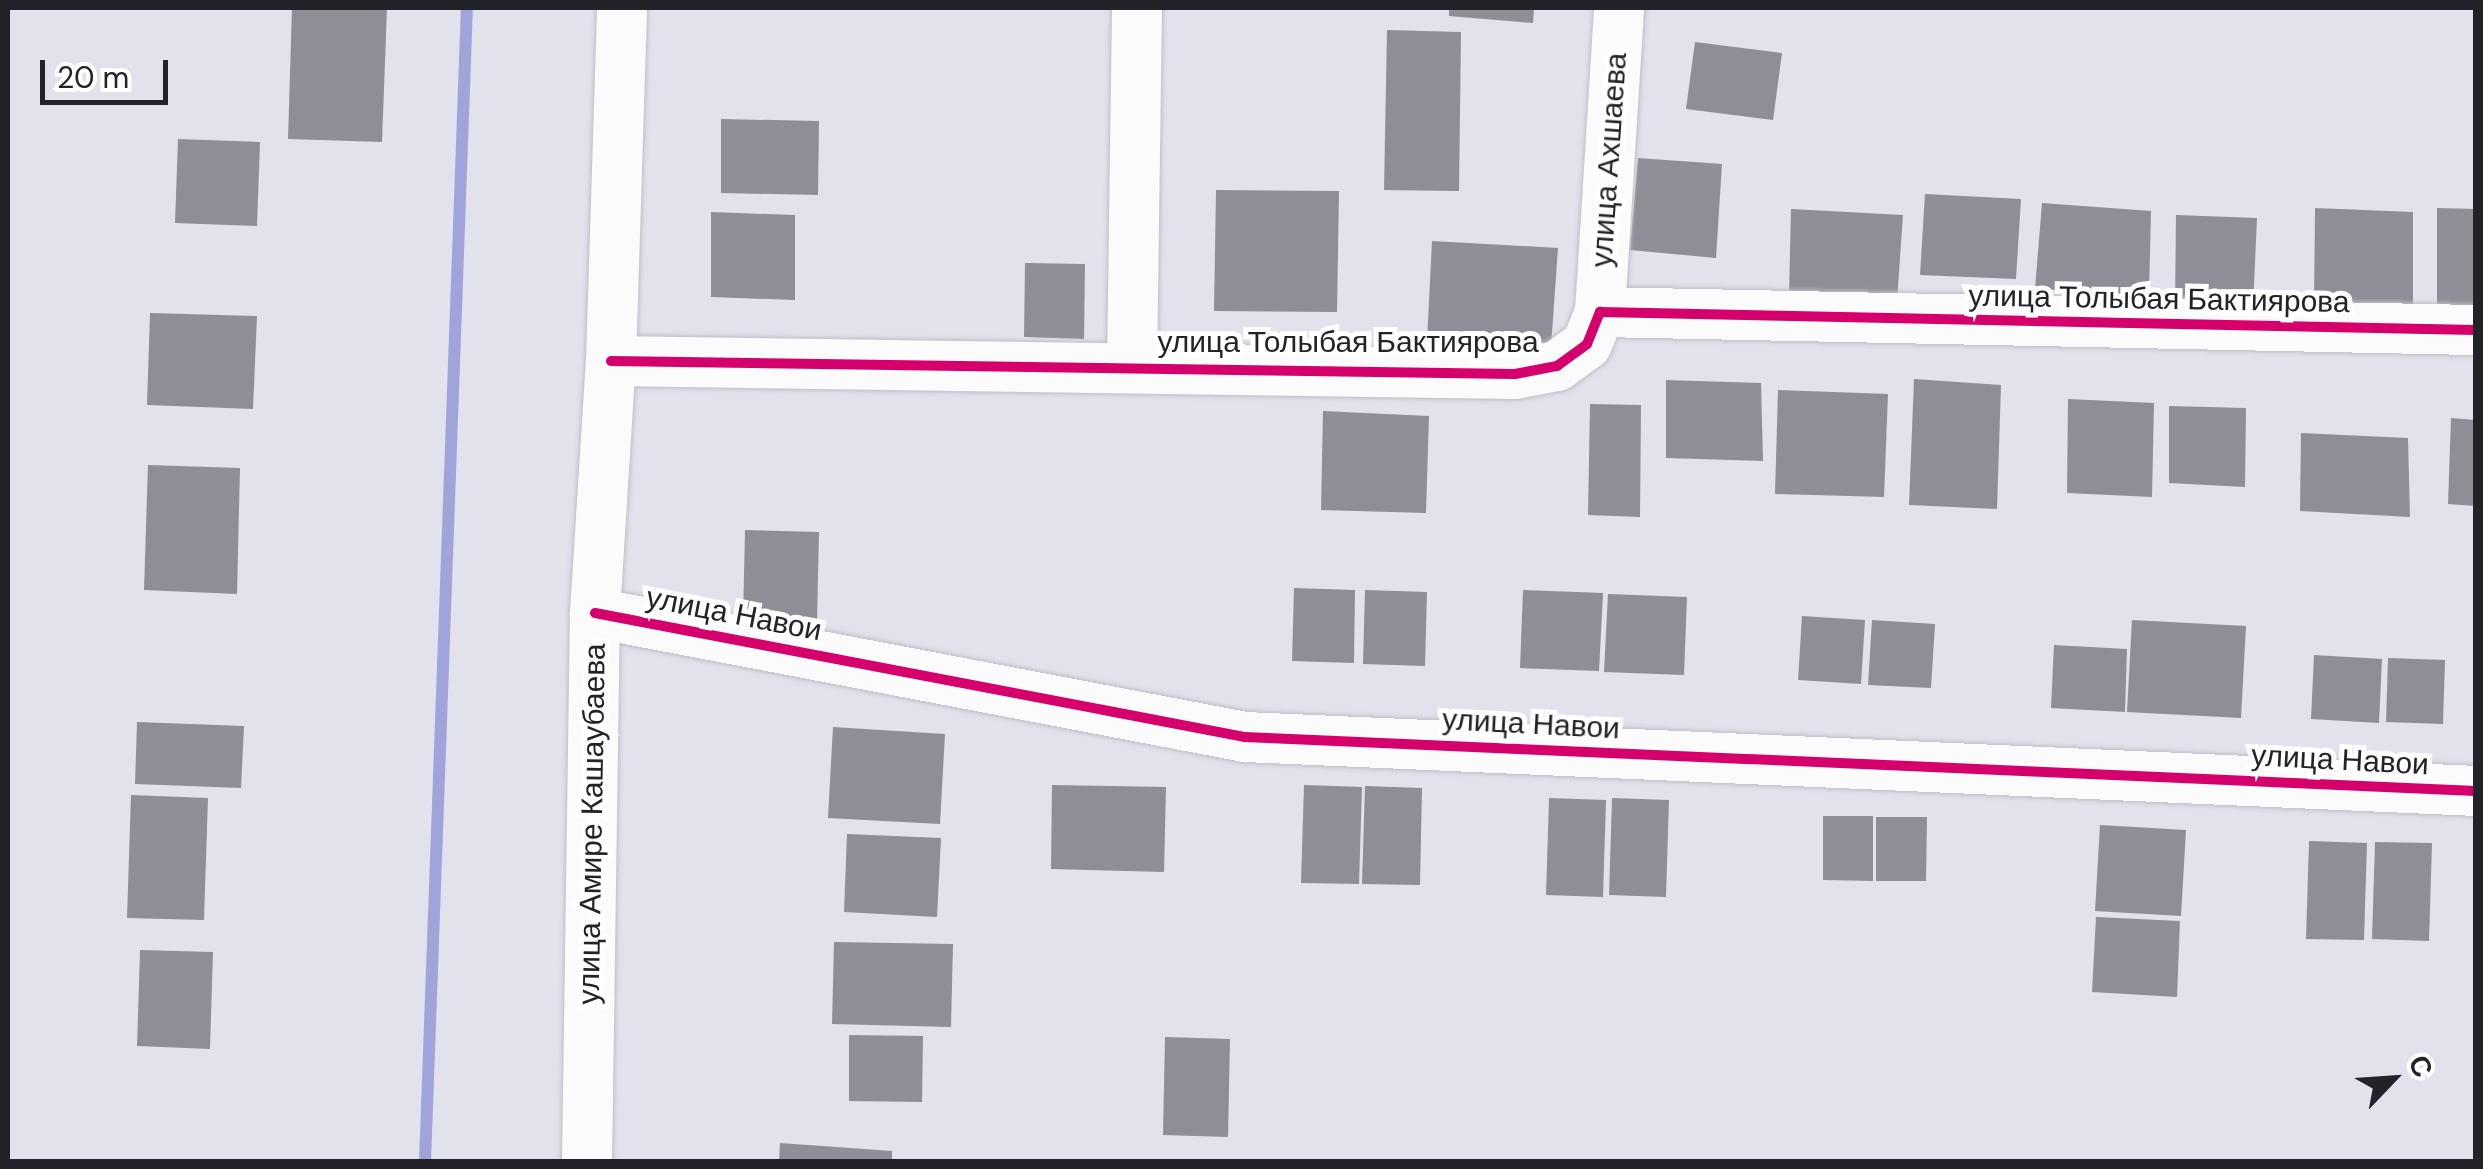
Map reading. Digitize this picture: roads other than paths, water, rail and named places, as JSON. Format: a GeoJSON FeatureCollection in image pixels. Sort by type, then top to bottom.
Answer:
{"type":"FeatureCollection","features":[{"type":"Feature","properties":{"kind":"street","name":"улица Амире Кашаубаева"},"geometry":{"type":"LineString","coordinates":[[587,1162],[595,612],[612,361],[622,8]]}},
{"type":"Feature","properties":{"kind":"street"},"geometry":{"type":"LineString","coordinates":[[1132,367],[1137,8]]}},
{"type":"Feature","properties":{"kind":"street","name":"улица Ахшаева"},"geometry":{"type":"LineString","coordinates":[[1600,312],[1619,8]]}},
{"type":"Feature","properties":{"kind":"street","name":"улица Толыбая Бактиярова"},"geometry":{"type":"LineString","coordinates":[[612,361],[1515,374],[1557,366],[1587,344],[1600,312],[2476,330]]}},
{"type":"Feature","properties":{"kind":"street","name":"улица Навои"},"geometry":{"type":"LineString","coordinates":[[595,612],[1245,736],[2476,791]]}},
{"type":"Feature","properties":{"kind":"waterway"},"geometry":{"type":"LineString","coordinates":[[425,1162],[467,8]]}}]}
